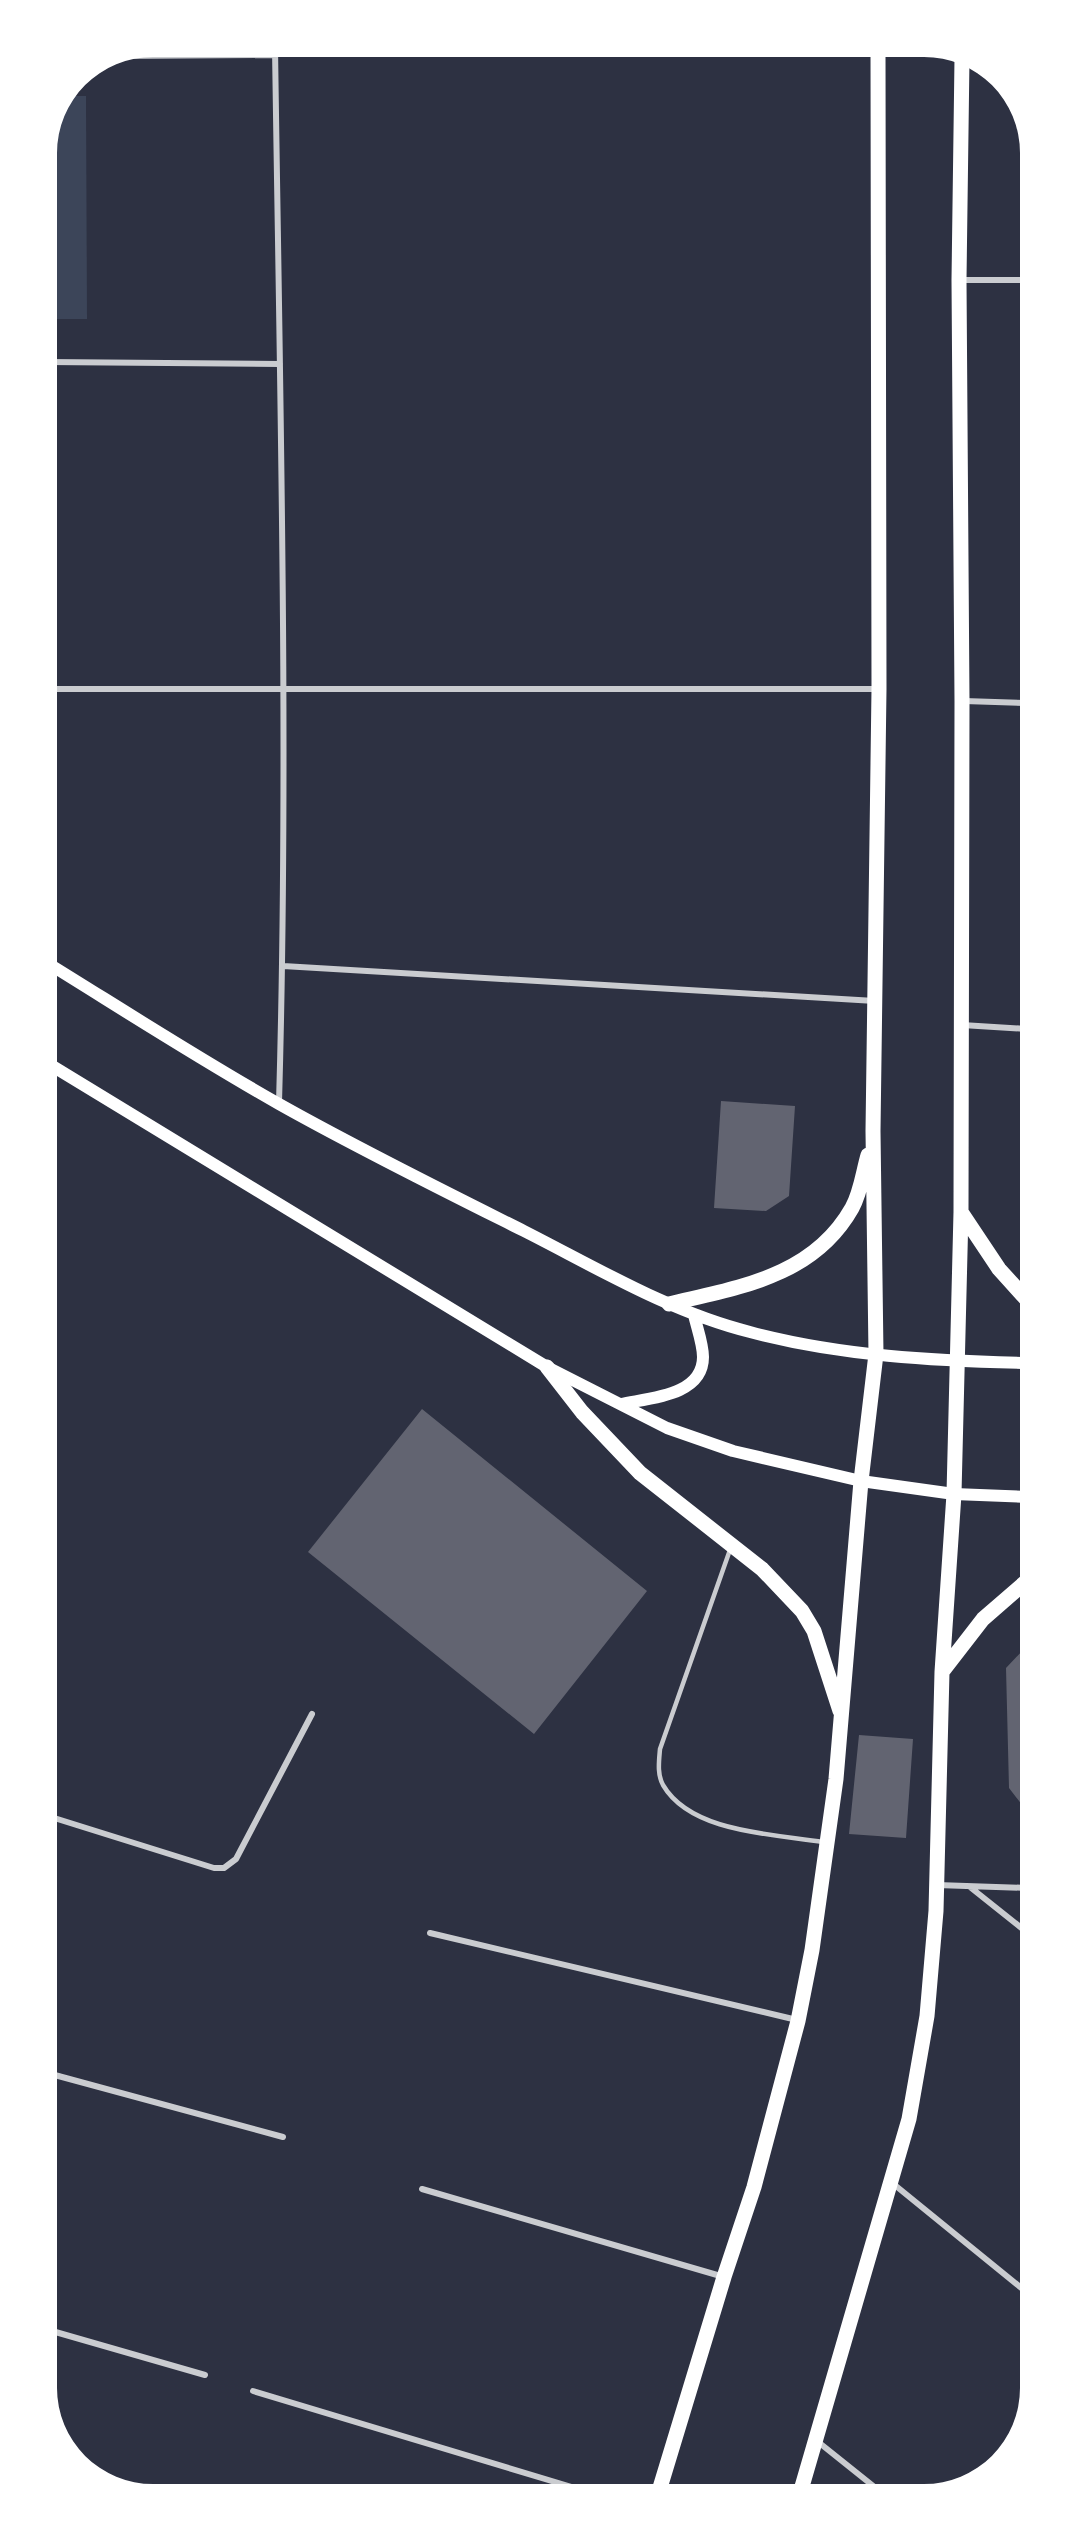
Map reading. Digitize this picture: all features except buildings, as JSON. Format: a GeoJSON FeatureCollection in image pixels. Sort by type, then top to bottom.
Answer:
{"type":"FeatureCollection","features":[{"type":"Feature","properties":{"kind":"main road"},"geometry":{"type":"LineString","coordinates":[[660,2484],[754,2187],[798,2021],[829,1842],[842,1717],[861,1480],[876,1354],[873,1131],[879,689],[878,57]]}},
{"type":"Feature","properties":{"kind":"main road"},"geometry":{"type":"LineString","coordinates":[[803,2484],[909,2120],[927,2016],[937,1885],[942,1672],[954,1494],[961,1212],[962,701],[959,280],[962,64]]}},
{"type":"Feature","properties":{"kind":"main road"},"geometry":{"type":"LineString","coordinates":[[57,969],[279,1104],[694,1315],[747,1332],[794,1343],[876,1354],[958,1361],[1020,1362]]}},
{"type":"Feature","properties":{"kind":"main road"},"geometry":{"type":"LineString","coordinates":[[57,1069],[547,1367],[667,1428],[698,1440],[861,1480],[954,1494],[1020,1497]]}},
{"type":"Feature","properties":{"kind":"main road"},"geometry":{"type":"LineString","coordinates":[[669,1304],[763,1282],[795,1266],[820,1246],[838,1230],[853,1207],[873,1131]]}},
{"type":"Feature","properties":{"kind":"main road"},"geometry":{"type":"LineString","coordinates":[[961,1212],[999,1269],[1020,1292]]}},
{"type":"Feature","properties":{"kind":"main road"},"geometry":{"type":"LineString","coordinates":[[621,1404],[669,1394],[692,1383],[702,1365],[703,1354],[694,1315]]}},
{"type":"Feature","properties":{"kind":"main road"},"geometry":{"type":"LineString","coordinates":[[547,1367],[582,1412],[640,1473],[762,1569],[802,1611],[814,1631],[842,1717]]}},
{"type":"Feature","properties":{"kind":"main road"},"geometry":{"type":"LineString","coordinates":[[942,1672],[983,1619],[1020,1587]]}},
{"type":"Feature","properties":{"kind":"street"},"geometry":{"type":"LineString","coordinates":[[275,57],[283,688],[283,966],[279,1104]]}},
{"type":"Feature","properties":{"kind":"street"},"geometry":{"type":"LineString","coordinates":[[959,280],[1020,279]]}},
{"type":"Feature","properties":{"kind":"street"},"geometry":{"type":"LineString","coordinates":[[57,362],[280,364]]}},
{"type":"Feature","properties":{"kind":"street"},"geometry":{"type":"LineString","coordinates":[[57,689],[879,689]]}},
{"type":"Feature","properties":{"kind":"street"},"geometry":{"type":"LineString","coordinates":[[962,701],[1020,703]]}},
{"type":"Feature","properties":{"kind":"street"},"geometry":{"type":"LineString","coordinates":[[283,966],[875,1001]]}},
{"type":"Feature","properties":{"kind":"street"},"geometry":{"type":"LineString","coordinates":[[961,1025],[1020,1029]]}},
{"type":"Feature","properties":{"kind":"street"},"geometry":{"type":"LineString","coordinates":[[57,1819],[214,1868],[224,1868],[236,1859],[312,1714]]}},
{"type":"Feature","properties":{"kind":"street"},"geometry":{"type":"LineString","coordinates":[[937,1885],[1020,1888]]}},
{"type":"Feature","properties":{"kind":"street"},"geometry":{"type":"LineString","coordinates":[[970,1887],[1020,1927]]}},
{"type":"Feature","properties":{"kind":"street"},"geometry":{"type":"LineString","coordinates":[[430,1933],[798,2021]]}},
{"type":"Feature","properties":{"kind":"street"},"geometry":{"type":"LineString","coordinates":[[57,2076],[283,2137]]}},
{"type":"Feature","properties":{"kind":"street"},"geometry":{"type":"LineString","coordinates":[[891,2182],[1020,2287]]}},
{"type":"Feature","properties":{"kind":"street"},"geometry":{"type":"LineString","coordinates":[[422,2189],[724,2277]]}},
{"type":"Feature","properties":{"kind":"street"},"geometry":{"type":"LineString","coordinates":[[57,2332],[205,2375]]}},
{"type":"Feature","properties":{"kind":"street"},"geometry":{"type":"LineString","coordinates":[[253,2391],[562,2484]]}},
{"type":"Feature","properties":{"kind":"street"},"geometry":{"type":"LineString","coordinates":[[816,2440],[871,2484]]}},
{"type":"Feature","properties":{"kind":"lane"},"geometry":{"type":"LineString","coordinates":[[731,1546],[660,1749],[658,1769],[662,1784],[671,1795],[699,1818],[727,1827],[829,1842]]}},
{"type":"Feature","properties":{"kind":"shaded area"},"geometry":{"type":"Polygon","coordinates":[[[76,96],[86,96],[87,319],[57,319],[57,147],[60,128],[76,96]]]}}]}
